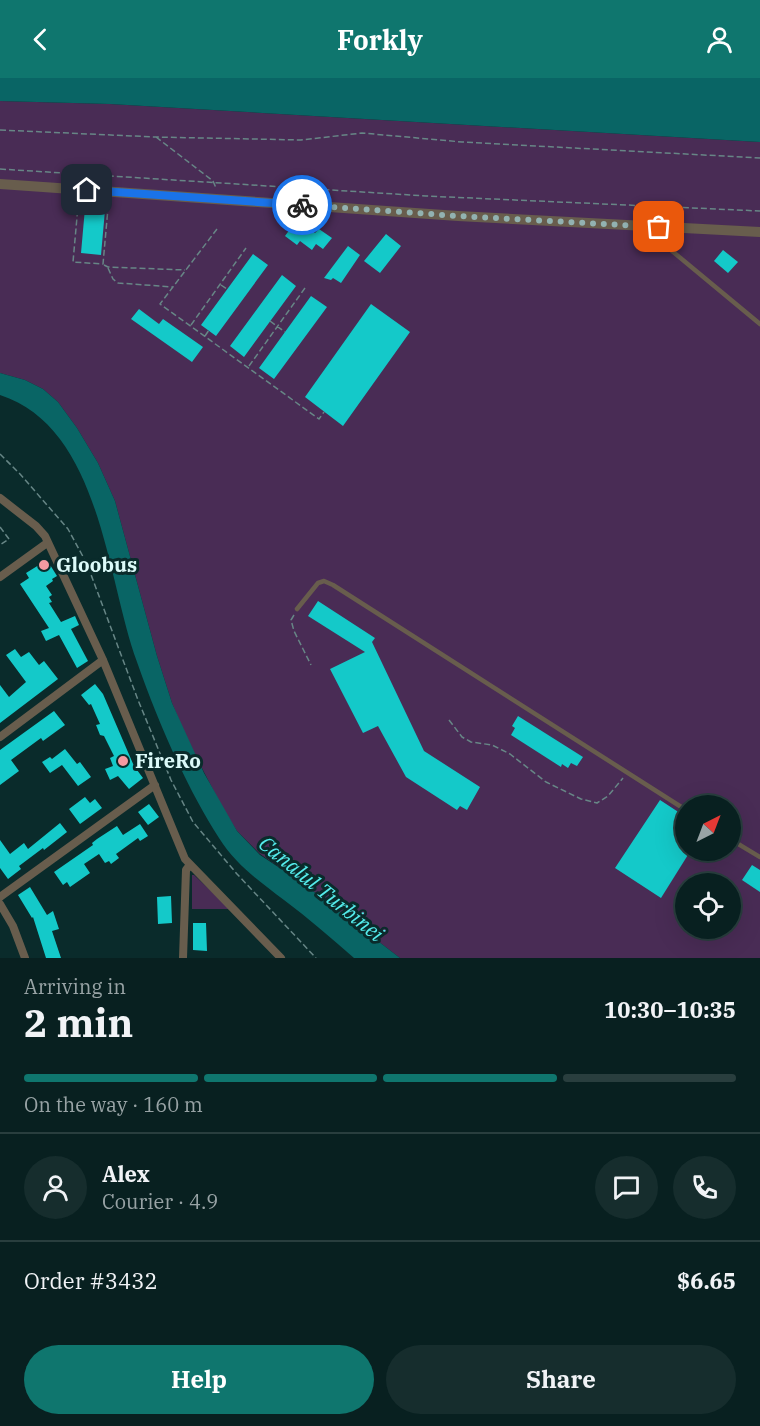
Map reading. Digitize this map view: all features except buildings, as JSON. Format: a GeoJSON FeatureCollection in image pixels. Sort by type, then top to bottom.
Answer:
{"type":"FeatureCollection","features":[{"type":"Feature","properties":{"kind":"street"},"geometry":{"type":"LineString","coordinates":[[0,184],[446,215],[760,231]]}},
{"type":"Feature","properties":{"kind":"street"},"geometry":{"type":"LineString","coordinates":[[0,498],[40,530],[47,543],[103,660],[180,851],[189,866],[281,958]]}},
{"type":"Feature","properties":{"kind":"street"},"geometry":{"type":"LineString","coordinates":[[0,577],[47,543]]}},
{"type":"Feature","properties":{"kind":"street"},"geometry":{"type":"LineString","coordinates":[[0,737],[103,660]]}},
{"type":"Feature","properties":{"kind":"street"},"geometry":{"type":"LineString","coordinates":[[0,897],[155,785]]}},
{"type":"Feature","properties":{"kind":"street"},"geometry":{"type":"LineString","coordinates":[[183,958],[186,870],[189,866]]}},
{"type":"Feature","properties":{"kind":"street"},"geometry":{"type":"LineString","coordinates":[[0,904],[13,926],[25,958]]}},
{"type":"Feature","properties":{"kind":"lane"},"geometry":{"type":"LineString","coordinates":[[659,227],[660,237],[666,246],[760,324]]}},
{"type":"Feature","properties":{"kind":"lane"},"geometry":{"type":"LineString","coordinates":[[297,609],[318,583],[324,581],[333,585],[675,803]]}},
{"type":"Feature","properties":{"kind":"lane"},"geometry":{"type":"LineString","coordinates":[[741,845],[760,857]]}},
{"type":"Feature","properties":{"kind":"path"},"geometry":{"type":"LineString","coordinates":[[0,130],[155,137],[301,140],[362,133],[462,142],[760,158]]}},
{"type":"Feature","properties":{"kind":"path"},"geometry":{"type":"LineString","coordinates":[[155,137],[213,181],[221,199]]}},
{"type":"Feature","properties":{"kind":"path"},"geometry":{"type":"LineString","coordinates":[[0,169],[588,205],[760,211]]}},
{"type":"Feature","properties":{"kind":"path"},"geometry":{"type":"LineString","coordinates":[[103,264],[108,208],[78,206],[73,262],[103,264],[108,267],[185,270]]}},
{"type":"Feature","properties":{"kind":"path"},"geometry":{"type":"LineString","coordinates":[[217,229],[160,304],[319,419],[324,412]]}},
{"type":"Feature","properties":{"kind":"path"},"geometry":{"type":"LineString","coordinates":[[190,326],[246,248]]}},
{"type":"Feature","properties":{"kind":"path"},"geometry":{"type":"LineString","coordinates":[[108,267],[113,279],[118,283],[173,287]]}},
{"type":"Feature","properties":{"kind":"path"},"geometry":{"type":"LineString","coordinates":[[220,284],[227,289]]}},
{"type":"Feature","properties":{"kind":"path"},"geometry":{"type":"LineString","coordinates":[[248,367],[304,288]]}},
{"type":"Feature","properties":{"kind":"path"},"geometry":{"type":"LineString","coordinates":[[270,321],[285,332]]}},
{"type":"Feature","properties":{"kind":"path"},"geometry":{"type":"LineString","coordinates":[[205,336],[209,330]]}},
{"type":"Feature","properties":{"kind":"path"},"geometry":{"type":"LineString","coordinates":[[234,356],[237,351]]}},
{"type":"Feature","properties":{"kind":"path"},"geometry":{"type":"LineString","coordinates":[[263,378],[266,373]]}},
{"type":"Feature","properties":{"kind":"path"},"geometry":{"type":"LineString","coordinates":[[0,454],[68,529],[87,564],[138,700],[171,780],[193,822],[237,874],[316,958]]}},
{"type":"Feature","properties":{"kind":"path"},"geometry":{"type":"LineString","coordinates":[[0,527],[9,539],[0,545]]}},
{"type":"Feature","properties":{"kind":"path"},"geometry":{"type":"LineString","coordinates":[[297,609],[291,620],[311,665]]}},
{"type":"Feature","properties":{"kind":"path"},"geometry":{"type":"LineString","coordinates":[[448,720],[462,737],[471,742],[492,745],[510,754],[546,782],[581,799],[597,803],[608,796],[627,772]]}},
{"type":"Feature","properties":{"kind":"shaded area"},"geometry":{"type":"Polygon","coordinates":[[[0,101],[110,104],[760,142],[760,958],[400,958],[301,882],[260,854],[237,831],[223,809],[186,737],[157,656],[115,501],[98,463],[58,402],[43,389],[25,380],[0,373],[0,101]]]}},
{"type":"Feature","properties":{"kind":"shaded area"},"geometry":{"type":"Polygon","coordinates":[[[192,875],[194,875],[230,909],[192,909],[192,875]]]}},
{"type":"Feature","properties":{"kind":"water"},"geometry":{"type":"Polygon","coordinates":[[[0,78],[760,78],[760,142],[110,104],[0,101],[0,78]]]}},
{"type":"Feature","properties":{"kind":"water","name":"Canalul Turbinei"},"geometry":{"type":"Polygon","coordinates":[[[0,373],[25,380],[43,389],[58,402],[98,463],[115,501],[172,703],[204,773],[237,831],[260,855],[301,882],[400,958],[354,958],[249,872],[219,838],[184,775],[145,684],[126,627],[95,509],[80,472],[60,439],[34,412],[0,395],[0,373]]]}},
{"type":"Feature","properties":{"kind":"way so far"},"geometry":{"type":"LineString","coordinates":[[302,205],[659,227]]}},
{"type":"Feature","properties":{"kind":"place","name":"Gloobus"},"geometry":{"type":"Point","coordinates":[44,565]}},
{"type":"Feature","properties":{"kind":"place","name":"FireRo"},"geometry":{"type":"Point","coordinates":[123,761]}},
{"type":"Feature","properties":{"kind":"route"},"geometry":{"type":"LineString","coordinates":[[87,190],[302,205]]}}]}
